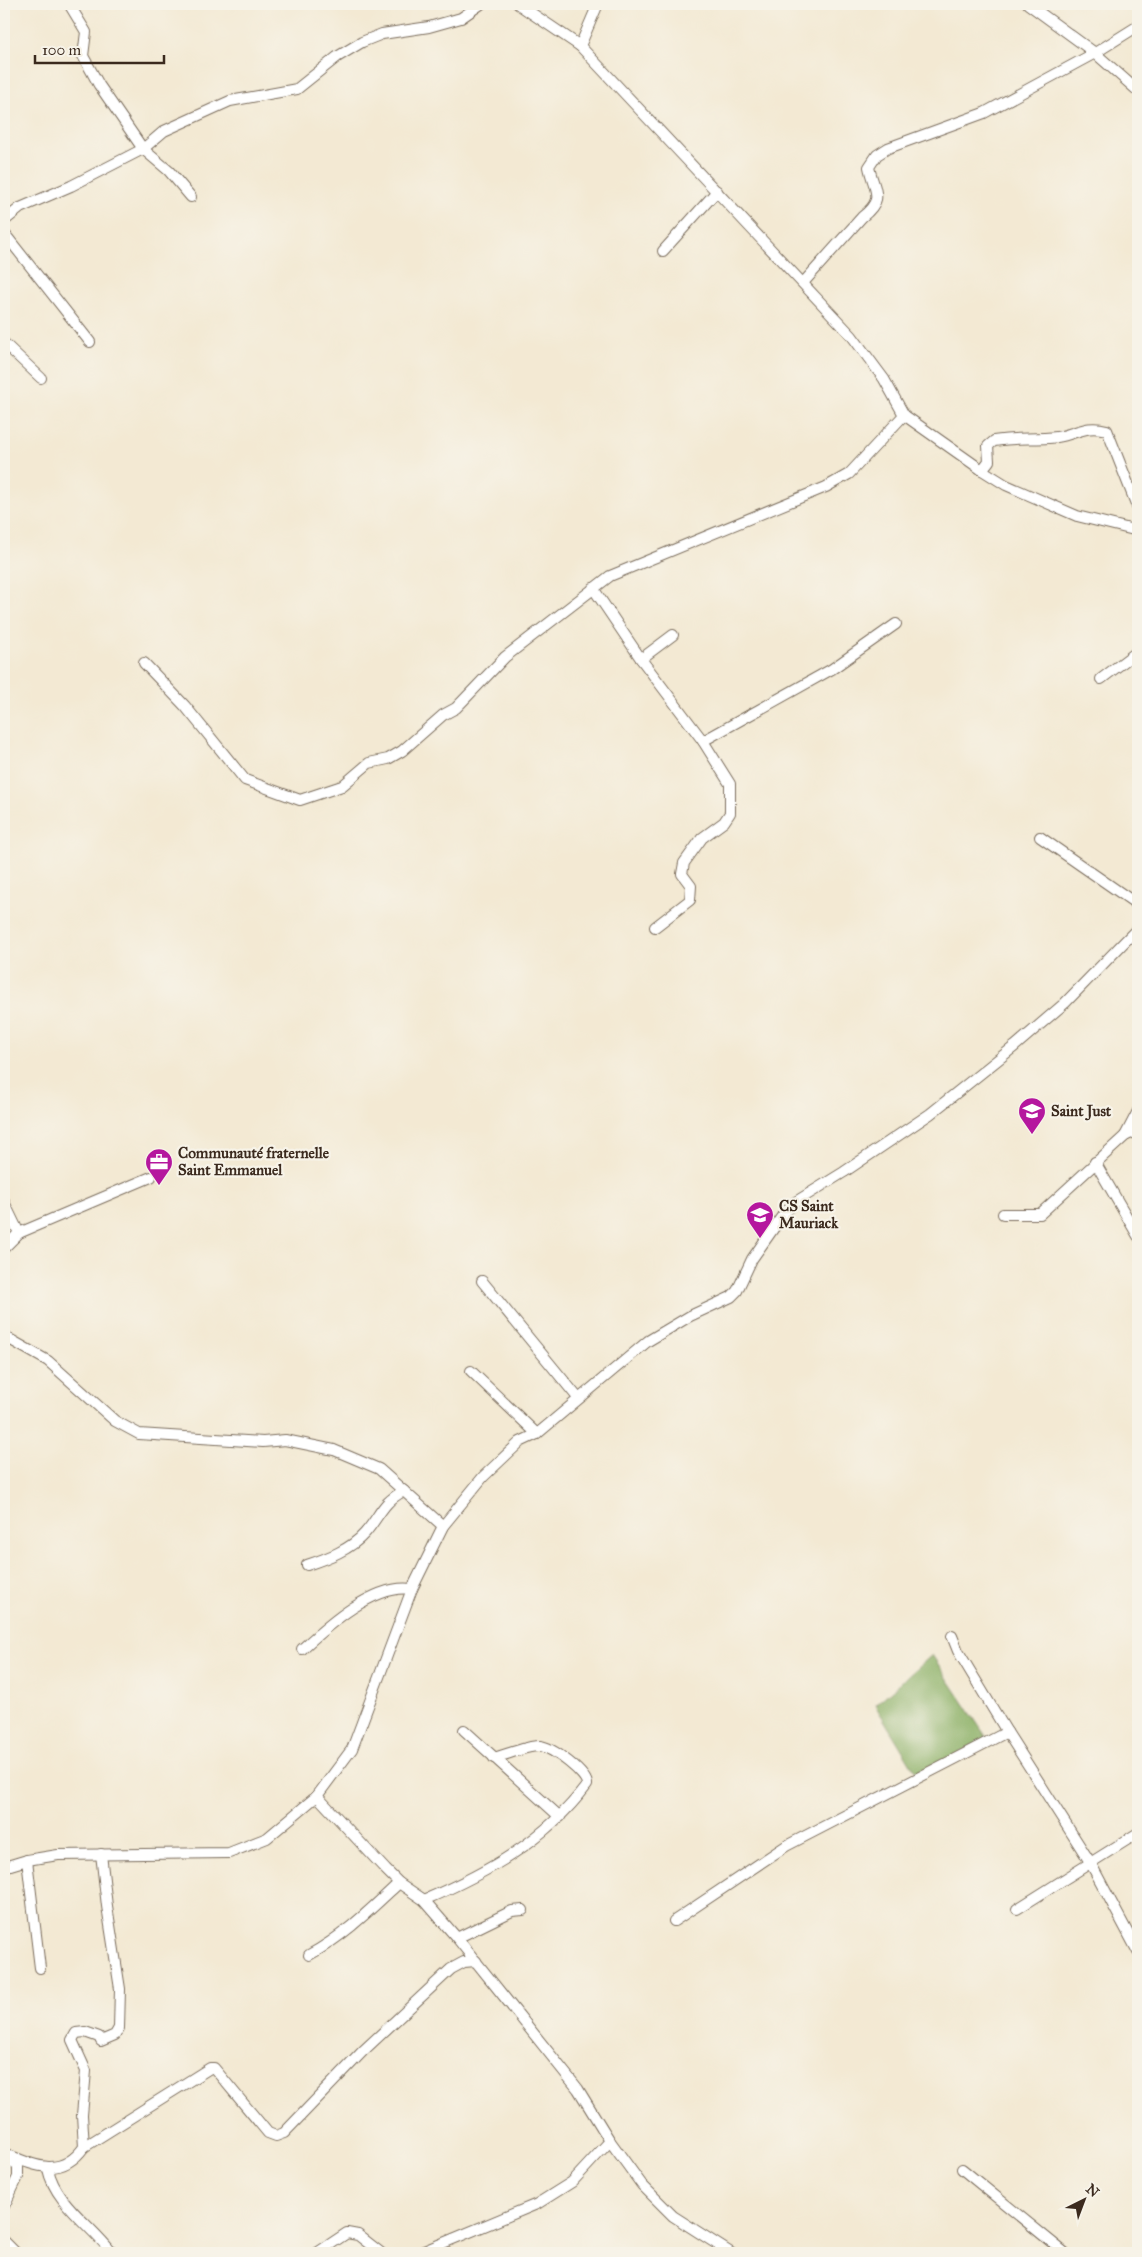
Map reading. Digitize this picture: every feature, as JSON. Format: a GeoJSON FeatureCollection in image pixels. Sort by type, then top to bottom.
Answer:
{"type":"FeatureCollection","features":[{"type":"Feature","properties":{"kind":"street"},"geometry":{"type":"LineString","coordinates":[[69,4],[86,32],[83,56],[99,85],[143,150],[169,172],[191,197]]}},
{"type":"Feature","properties":{"kind":"street"},"geometry":{"type":"LineString","coordinates":[[4,221],[20,208],[71,186],[143,150],[164,131],[230,100],[297,89],[337,57],[362,42],[382,34],[429,27],[461,18],[481,4]]}},
{"type":"Feature","properties":{"kind":"street"},"geometry":{"type":"LineString","coordinates":[[518,4],[580,46],[622,94],[717,191],[852,336],[884,379],[904,415],[1006,485],[1077,516],[1138,531]]}},
{"type":"Feature","properties":{"kind":"street"},"geometry":{"type":"LineString","coordinates":[[580,46],[598,4]]}},
{"type":"Feature","properties":{"kind":"street"},"geometry":{"type":"LineString","coordinates":[[1028,4],[1095,53],[1138,91]]}},
{"type":"Feature","properties":{"kind":"street"},"geometry":{"type":"LineString","coordinates":[[803,284],[862,217],[872,209],[877,201],[877,189],[869,167],[877,155],[888,148],[984,113],[1095,53],[1138,26]]}},
{"type":"Feature","properties":{"kind":"street"},"geometry":{"type":"LineString","coordinates":[[663,251],[717,191]]}},
{"type":"Feature","properties":{"kind":"street"},"geometry":{"type":"LineString","coordinates":[[4,233],[90,342]]}},
{"type":"Feature","properties":{"kind":"street"},"geometry":{"type":"LineString","coordinates":[[4,343],[41,378]]}},
{"type":"Feature","properties":{"kind":"street"},"geometry":{"type":"LineString","coordinates":[[144,663],[185,706],[244,780],[300,800],[342,786],[369,763],[388,759],[402,751],[431,724],[456,708],[505,657],[610,576],[826,486],[849,474],[904,415]]}},
{"type":"Feature","properties":{"kind":"street"},"geometry":{"type":"LineString","coordinates":[[982,470],[989,461],[988,446],[994,442],[1058,437],[1084,428],[1102,428],[1107,430],[1138,509]]}},
{"type":"Feature","properties":{"kind":"street"},"geometry":{"type":"LineString","coordinates":[[593,588],[642,659],[703,740],[730,784],[731,808],[724,822],[702,838],[684,863],[682,874],[691,886],[690,900],[655,927]]}},
{"type":"Feature","properties":{"kind":"street"},"geometry":{"type":"LineString","coordinates":[[703,740],[832,668],[896,624]]}},
{"type":"Feature","properties":{"kind":"street"},"geometry":{"type":"LineString","coordinates":[[642,659],[673,635]]}},
{"type":"Feature","properties":{"kind":"street"},"geometry":{"type":"LineString","coordinates":[[1101,680],[1138,650]]}},
{"type":"Feature","properties":{"kind":"street"},"geometry":{"type":"LineString","coordinates":[[1040,837],[1138,905]]}},
{"type":"Feature","properties":{"kind":"street"},"geometry":{"type":"LineString","coordinates":[[4,1867],[27,1860],[58,1855],[229,1853],[267,1838],[318,1796],[352,1749],[412,1589],[444,1526],[483,1477],[520,1442],[537,1434],[578,1398],[648,1342],[690,1316],[732,1297],[737,1291],[752,1259],[785,1212],[797,1201],[930,1114],[1015,1046],[1065,1003],[1138,928]]}},
{"type":"Feature","properties":{"kind":"street"},"geometry":{"type":"LineString","coordinates":[[1125,1136],[1138,1110]]}},
{"type":"Feature","properties":{"kind":"street"},"geometry":{"type":"LineString","coordinates":[[1003,1214],[1040,1214],[1125,1136],[1138,1130]]}},
{"type":"Feature","properties":{"kind":"street"},"geometry":{"type":"LineString","coordinates":[[1096,1162],[1138,1236]]}},
{"type":"Feature","properties":{"kind":"street"},"geometry":{"type":"LineString","coordinates":[[4,1248],[19,1233],[151,1177]]}},
{"type":"Feature","properties":{"kind":"street"},"geometry":{"type":"LineString","coordinates":[[4,1202],[19,1233]]}},
{"type":"Feature","properties":{"kind":"street"},"geometry":{"type":"LineString","coordinates":[[482,1281],[578,1398]]}},
{"type":"Feature","properties":{"kind":"street"},"geometry":{"type":"LineString","coordinates":[[4,1336],[48,1361],[115,1421],[139,1434],[263,1442],[285,1440],[334,1450],[379,1469],[444,1526]]}},
{"type":"Feature","properties":{"kind":"street"},"geometry":{"type":"LineString","coordinates":[[471,1371],[537,1434]]}},
{"type":"Feature","properties":{"kind":"street"},"geometry":{"type":"LineString","coordinates":[[307,1565],[330,1557],[353,1544],[365,1533],[390,1498],[404,1491]]}},
{"type":"Feature","properties":{"kind":"street"},"geometry":{"type":"LineString","coordinates":[[302,1649],[332,1622],[357,1604],[400,1589],[412,1589]]}},
{"type":"Feature","properties":{"kind":"street"},"geometry":{"type":"LineString","coordinates":[[952,1636],[958,1651],[1007,1732],[1090,1862],[1138,1952]]}},
{"type":"Feature","properties":{"kind":"street"},"geometry":{"type":"LineString","coordinates":[[464,1730],[560,1817]]}},
{"type":"Feature","properties":{"kind":"street"},"geometry":{"type":"LineString","coordinates":[[674,1921],[786,1846],[1007,1732]]}},
{"type":"Feature","properties":{"kind":"street"},"geometry":{"type":"LineString","coordinates":[[424,1900],[468,1881],[512,1856],[560,1817],[587,1785],[586,1777],[546,1747],[540,1746],[494,1758]]}},
{"type":"Feature","properties":{"kind":"street"},"geometry":{"type":"LineString","coordinates":[[318,1796],[399,1883],[424,1900],[457,1938],[578,2089],[610,2140],[642,2185],[673,2216],[731,2253]]}},
{"type":"Feature","properties":{"kind":"street"},"geometry":{"type":"LineString","coordinates":[[1017,1909],[1138,1834]]}},
{"type":"Feature","properties":{"kind":"street"},"geometry":{"type":"LineString","coordinates":[[84,2147],[82,2115],[86,2071],[72,2040],[76,2033],[85,2032],[99,2038],[101,2041],[115,2034],[119,2028],[120,1989],[101,1854]]}},
{"type":"Feature","properties":{"kind":"street"},"geometry":{"type":"LineString","coordinates":[[27,1860],[40,1968]]}},
{"type":"Feature","properties":{"kind":"street"},"geometry":{"type":"LineString","coordinates":[[309,1955],[340,1937],[399,1883]]}},
{"type":"Feature","properties":{"kind":"street"},"geometry":{"type":"LineString","coordinates":[[457,1938],[512,1911],[523,1910]]}},
{"type":"Feature","properties":{"kind":"street"},"geometry":{"type":"LineString","coordinates":[[4,2153],[48,2168],[60,2167],[72,2160],[84,2147],[210,2068],[214,2068],[268,2133],[276,2136],[284,2134],[363,2051],[451,1969],[464,1962],[476,1961]]}},
{"type":"Feature","properties":{"kind":"street"},"geometry":{"type":"LineString","coordinates":[[419,2253],[537,2204],[572,2182],[610,2140]]}},
{"type":"Feature","properties":{"kind":"street"},"geometry":{"type":"LineString","coordinates":[[4,2166],[18,2159]]}},
{"type":"Feature","properties":{"kind":"street"},"geometry":{"type":"LineString","coordinates":[[4,2206],[18,2177],[18,2159]]}},
{"type":"Feature","properties":{"kind":"street"},"geometry":{"type":"LineString","coordinates":[[48,2168],[53,2184],[62,2198],[112,2253]]}},
{"type":"Feature","properties":{"kind":"street"},"geometry":{"type":"LineString","coordinates":[[962,2169],[1065,2253]]}},
{"type":"Feature","properties":{"kind":"street"},"geometry":{"type":"LineString","coordinates":[[317,2253],[347,2233],[358,2235],[382,2253]]}},
{"type":"Feature","properties":{"kind":"street"},"geometry":{"type":"LineString","coordinates":[[4,2241],[16,2253]]}},
{"type":"Feature","properties":{"kind":"green space"},"geometry":{"type":"Polygon","coordinates":[[[932,1655],[987,1738],[918,1776],[875,1705],[932,1655]]]}},
{"type":"Feature","properties":{"kind":"place","name":"Saint Just"},"geometry":{"type":"Point","coordinates":[1032,1135]}},
{"type":"Feature","properties":{"kind":"place","name":"Communauté fraternelle Saint Emmanuel"},"geometry":{"type":"Point","coordinates":[159,1186]}},
{"type":"Feature","properties":{"kind":"place","name":"CS Saint Mauriack"},"geometry":{"type":"Point","coordinates":[760,1239]}}]}
